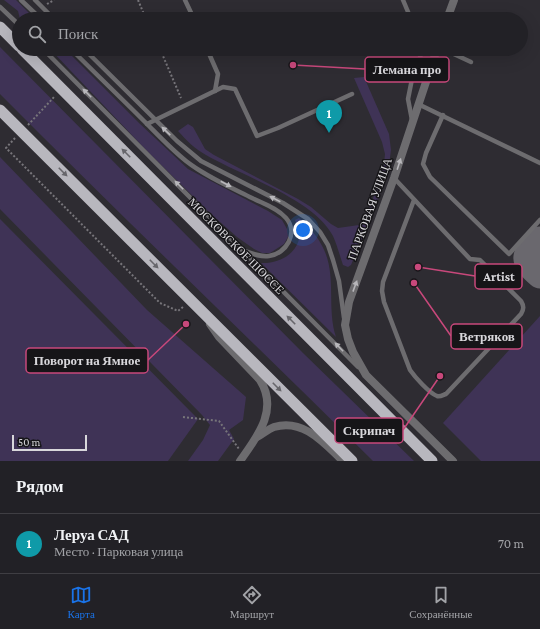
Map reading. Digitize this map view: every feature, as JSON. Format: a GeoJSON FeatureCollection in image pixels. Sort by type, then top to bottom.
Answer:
{"type":"FeatureCollection","features":[{"type":"Feature","properties":{"kind":"highway"},"geometry":{"type":"LineString","coordinates":[[0,27],[12,39]]}},
{"type":"Feature","properties":{"kind":"highway","name":"МОСКОВСКОЕ ШОССЕ"},"geometry":{"type":"LineString","coordinates":[[29,56],[432,461]]}},
{"type":"Feature","properties":{"kind":"highway"},"geometry":{"type":"LineString","coordinates":[[0,110],[352,461]]}},
{"type":"Feature","properties":{"kind":"street"},"geometry":{"type":"LineString","coordinates":[[450,12],[454,0]]}},
{"type":"Feature","properties":{"kind":"street","name":"ПАРКОВАЯ УЛИЦА"},"geometry":{"type":"LineString","coordinates":[[435,56],[394,178],[349,302],[345,325],[353,352],[366,375],[452,461]]}},
{"type":"Feature","properties":{"kind":"street"},"geometry":{"type":"LineString","coordinates":[[200,310],[219,337],[260,380],[265,388],[268,406],[257,437],[242,458]]}},
{"type":"Feature","properties":{"kind":"street"},"geometry":{"type":"LineString","coordinates":[[257,437],[272,428],[285,425],[298,426],[312,433],[343,461]]}},
{"type":"Feature","properties":{"kind":"lane"},"geometry":{"type":"LineString","coordinates":[[22,0],[33,12]]}},
{"type":"Feature","properties":{"kind":"lane"},"geometry":{"type":"LineString","coordinates":[[34,0],[47,12]]}},
{"type":"Feature","properties":{"kind":"lane"},"geometry":{"type":"LineString","coordinates":[[185,0],[191,12]]}},
{"type":"Feature","properties":{"kind":"lane"},"geometry":{"type":"LineString","coordinates":[[403,0],[408,12]]}},
{"type":"Feature","properties":{"kind":"lane"},"geometry":{"type":"LineString","coordinates":[[0,7],[12,18]]}},
{"type":"Feature","properties":{"kind":"lane"},"geometry":{"type":"LineString","coordinates":[[50,56],[366,375]]}},
{"type":"Feature","properties":{"kind":"lane"},"geometry":{"type":"LineString","coordinates":[[77,56],[186,162],[204,173],[274,208],[287,220],[291,233],[291,239],[282,251],[276,255],[263,257],[243,250]]}},
{"type":"Feature","properties":{"kind":"lane"},"geometry":{"type":"LineString","coordinates":[[91,56],[155,120],[201,162],[296,210],[308,219],[320,232],[328,245],[339,281],[345,325]]}},
{"type":"Feature","properties":{"kind":"lane"},"geometry":{"type":"LineString","coordinates":[[210,56],[218,74],[215,91]]}},
{"type":"Feature","properties":{"kind":"lane"},"geometry":{"type":"LineString","coordinates":[[412,122],[408,99],[412,79],[420,56]]}},
{"type":"Feature","properties":{"kind":"lane"},"geometry":{"type":"LineString","coordinates":[[458,56],[471,62]]}},
{"type":"Feature","properties":{"kind":"lane"},"geometry":{"type":"LineString","coordinates":[[147,124],[223,87],[235,89],[257,136],[352,94]]}},
{"type":"Feature","properties":{"kind":"lane"},"geometry":{"type":"LineString","coordinates":[[418,104],[540,163]]}},
{"type":"Feature","properties":{"kind":"lane"},"geometry":{"type":"LineString","coordinates":[[443,115],[426,152],[423,164],[430,177],[509,254],[540,220]]}},
{"type":"Feature","properties":{"kind":"lane"},"geometry":{"type":"LineString","coordinates":[[394,178],[470,259],[480,260],[521,301],[523,305],[521,314],[446,394],[442,396],[433,394],[416,378],[410,370],[384,302],[382,291],[383,282],[414,200]]}},
{"type":"Feature","properties":{"kind":"path"},"geometry":{"type":"LineString","coordinates":[[138,0],[143,12]]}},
{"type":"Feature","properties":{"kind":"path"},"geometry":{"type":"LineString","coordinates":[[163,56],[181,98]]}},
{"type":"Feature","properties":{"kind":"path"},"geometry":{"type":"LineString","coordinates":[[31,122],[53,99]]}},
{"type":"Feature","properties":{"kind":"path"},"geometry":{"type":"LineString","coordinates":[[12,141],[6,148],[160,303],[178,311],[190,300]]}},
{"type":"Feature","properties":{"kind":"path"},"geometry":{"type":"LineString","coordinates":[[183,417],[219,421],[242,458]]}},
{"type":"Feature","properties":{"kind":"shaded area"},"geometry":{"type":"Polygon","coordinates":[[[4,0],[16,0],[28,12],[18,11],[4,0]]]}},
{"type":"Feature","properties":{"kind":"shaded area"},"geometry":{"type":"Polygon","coordinates":[[[0,47],[303,353],[414,461],[373,461],[0,94],[0,47]]]}},
{"type":"Feature","properties":{"kind":"shaded area"},"geometry":{"type":"Polygon","coordinates":[[[57,56],[72,56],[139,123],[188,169],[268,211],[282,220],[287,229],[288,237],[284,244],[270,253],[262,253],[254,249],[237,237],[211,214],[147,151],[57,56]]]}},
{"type":"Feature","properties":{"kind":"shaded area"},"geometry":{"type":"Polygon","coordinates":[[[364,77],[389,134],[391,150],[389,165],[377,203],[351,265],[348,267],[343,265],[333,236],[324,223],[310,211],[276,190],[202,153],[178,131],[188,124],[193,127],[205,149],[298,199],[338,228],[359,225],[365,217],[374,196],[384,164],[385,154],[382,142],[354,78],[364,77]]]}},
{"type":"Feature","properties":{"kind":"shaded area"},"geometry":{"type":"Polygon","coordinates":[[[0,157],[147,310],[246,397],[243,420],[229,430],[234,439],[218,461],[188,461],[203,440],[210,425],[202,415],[0,209],[0,157]]]}},
{"type":"Feature","properties":{"kind":"shaded area"},"geometry":{"type":"Polygon","coordinates":[[[299,218],[317,237],[326,255],[331,278],[333,326],[336,337],[261,263],[273,262],[284,258],[293,250],[299,239],[295,220],[299,218]]]}},
{"type":"Feature","properties":{"kind":"shaded area"},"geometry":{"type":"Polygon","coordinates":[[[0,219],[198,419],[168,461],[0,461],[0,219]]]}},
{"type":"Feature","properties":{"kind":"shaded area"},"geometry":{"type":"Polygon","coordinates":[[[540,316],[540,461],[481,461],[443,423],[540,316]]]}},
{"type":"Feature","properties":{"kind":"taxiway"},"geometry":{"type":"LineString","coordinates":[[540,240],[528,254],[527,258],[530,265],[540,275]]}},
{"type":"Feature","properties":{"kind":"place","name":"Лемана про"},"geometry":{"type":"Point","coordinates":[293,65]}},
{"type":"Feature","properties":{"kind":"place","name":"Леруа САД"},"geometry":{"type":"Point","coordinates":[329,133]}},
{"type":"Feature","properties":{"kind":"place","name":"Artist"},"geometry":{"type":"Point","coordinates":[418,267]}},
{"type":"Feature","properties":{"kind":"place","name":"Ветряков"},"geometry":{"type":"Point","coordinates":[414,283]}},
{"type":"Feature","properties":{"kind":"place","name":"Поворот на Ямное"},"geometry":{"type":"Point","coordinates":[186,324]}},
{"type":"Feature","properties":{"kind":"place","name":"Скрипач"},"geometry":{"type":"Point","coordinates":[440,376]}}]}
